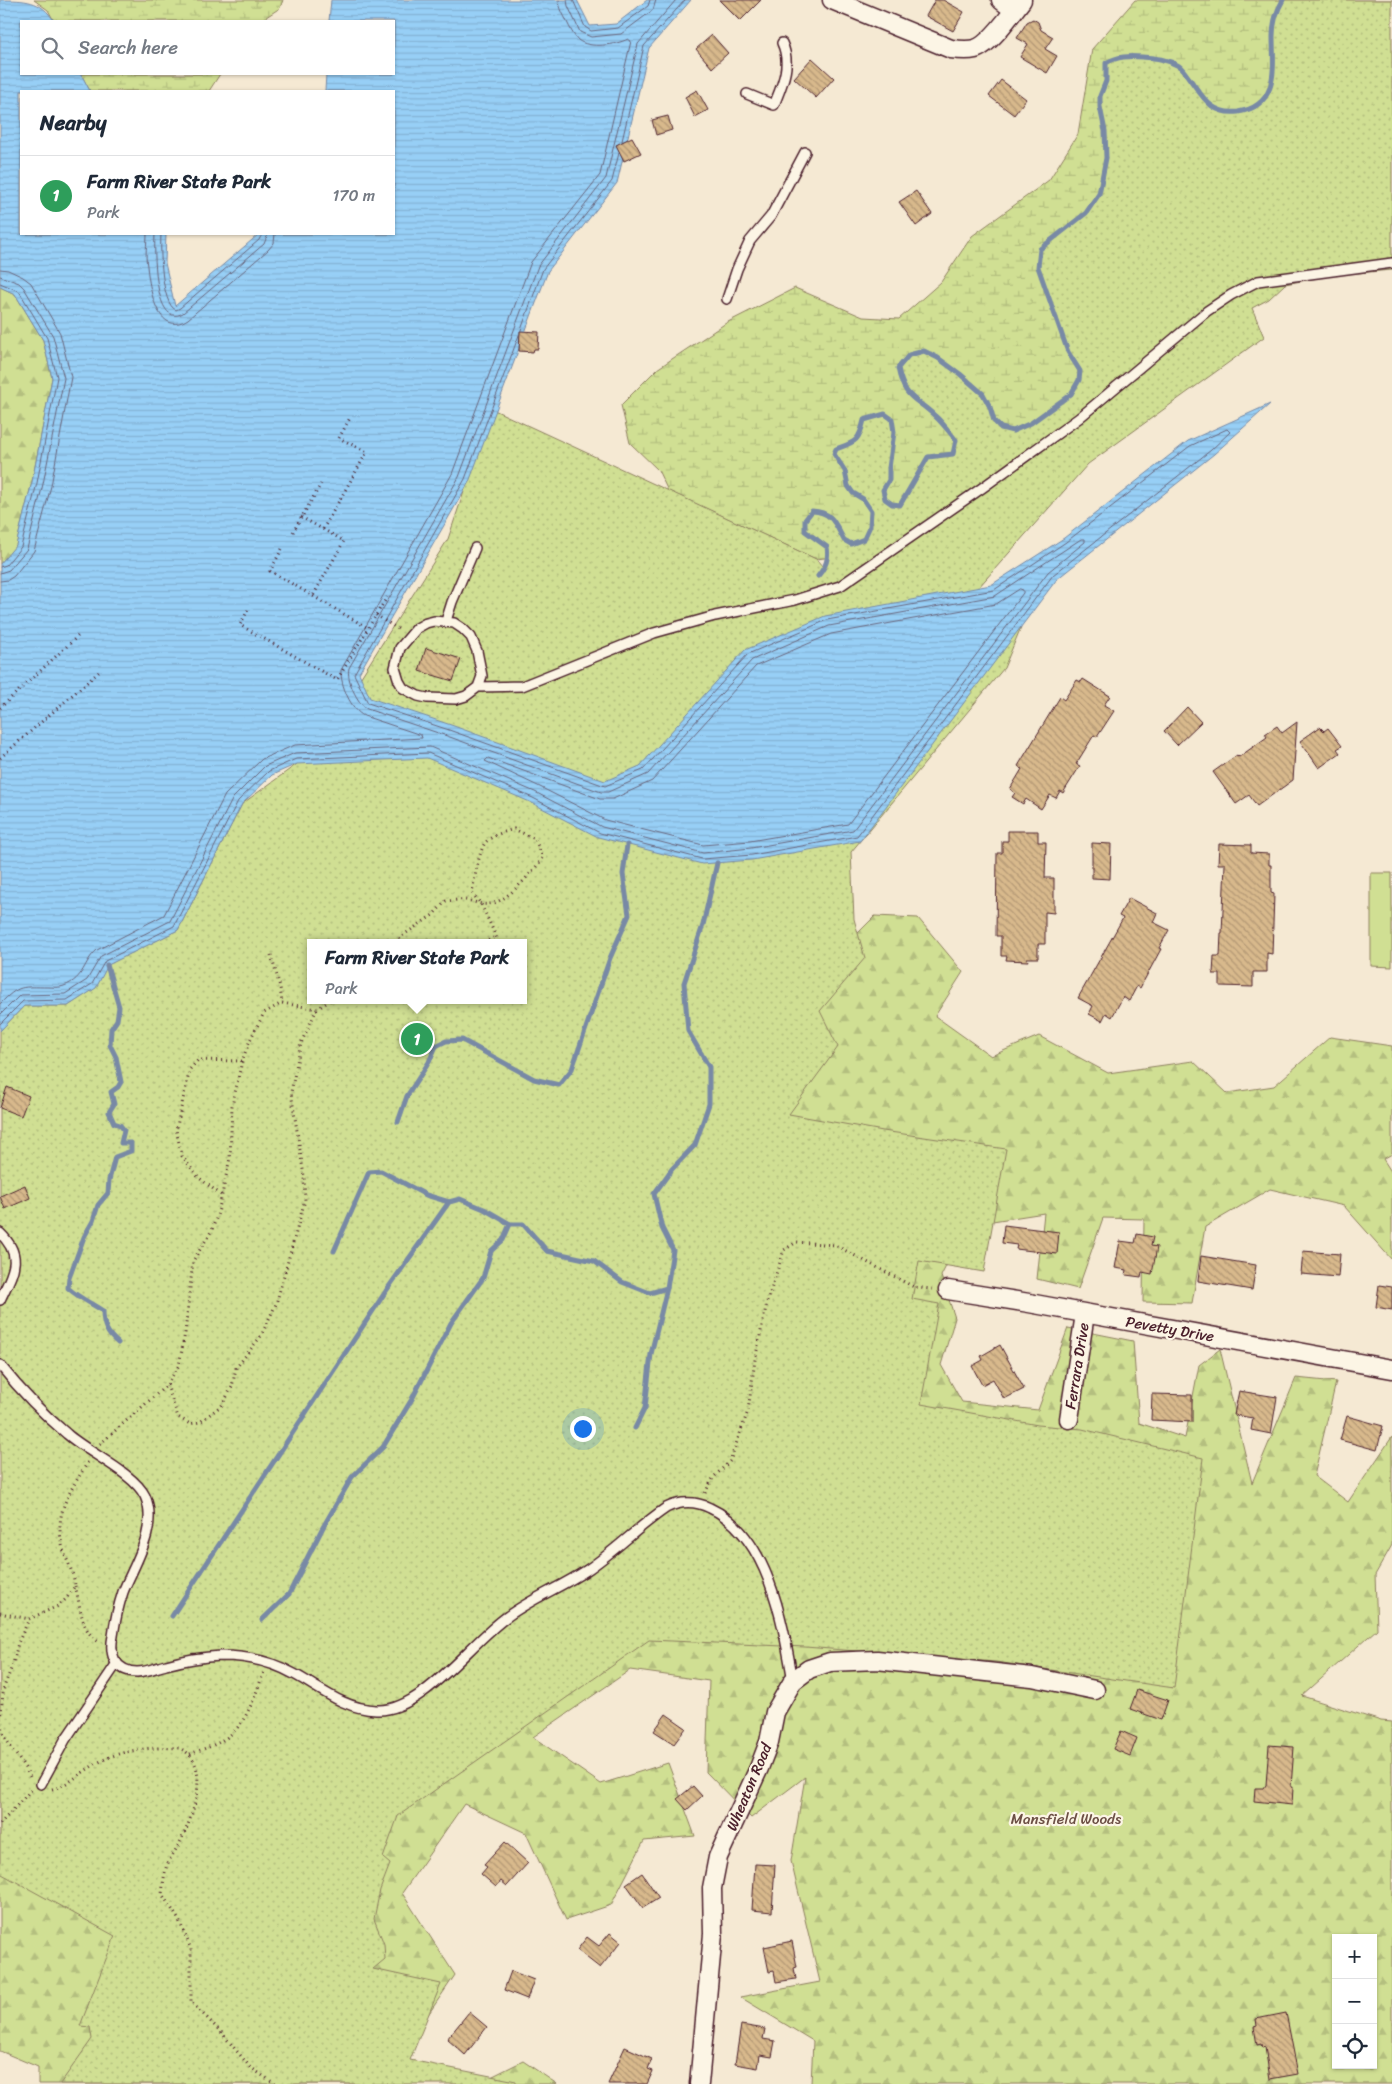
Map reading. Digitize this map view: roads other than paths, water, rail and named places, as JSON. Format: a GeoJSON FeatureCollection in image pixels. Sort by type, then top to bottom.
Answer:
{"type":"FeatureCollection","features":[{"type":"Feature","properties":{"kind":"street"},"geometry":{"type":"LineString","coordinates":[[832,0],[951,49],[962,50],[977,48],[994,34],[1012,3]]}},
{"type":"Feature","properties":{"kind":"street","name":"Pevetty Drive"},"geometry":{"type":"LineString","coordinates":[[948,1290],[1392,1370]]}},
{"type":"Feature","properties":{"kind":"street","name":"Ferrara Drive"},"geometry":{"type":"LineString","coordinates":[[1069,1419],[1085,1314]]}},
{"type":"Feature","properties":{"kind":"street","name":"Wheaton Road"},"geometry":{"type":"LineString","coordinates":[[699,2084],[713,1934],[712,1888],[718,1857],[759,1768],[769,1742],[774,1712],[793,1681],[809,1669],[830,1662],[876,1660],[1032,1677],[1095,1690]]}},
{"type":"Feature","properties":{"kind":"lane"},"geometry":{"type":"LineString","coordinates":[[747,94],[774,105],[788,60],[782,43]]}},
{"type":"Feature","properties":{"kind":"lane"},"geometry":{"type":"LineString","coordinates":[[727,299],[737,269],[750,241],[771,216],[805,152]]}},
{"type":"Feature","properties":{"kind":"lane"},"geometry":{"type":"LineString","coordinates":[[478,687],[522,686],[654,633],[714,616],[795,600],[840,586],[1079,418],[1207,311],[1231,295],[1258,281],[1392,262]]}},
{"type":"Feature","properties":{"kind":"lane"},"geometry":{"type":"LineString","coordinates":[[446,621],[475,548]]}},
{"type":"Feature","properties":{"kind":"lane"},"geometry":{"type":"LineString","coordinates":[[446,621],[463,629],[471,637],[478,651],[482,676],[478,687],[466,696],[442,700],[418,696],[403,688],[399,681],[395,668],[400,648],[417,628],[426,623],[446,621]]}},
{"type":"Feature","properties":{"kind":"lane"},"geometry":{"type":"LineString","coordinates":[[0,1233],[13,1250],[15,1264],[0,1300]]}},
{"type":"Feature","properties":{"kind":"lane"},"geometry":{"type":"LineString","coordinates":[[0,1365],[26,1396],[66,1434],[137,1484],[145,1498],[148,1511],[146,1537],[120,1602],[112,1644],[115,1661],[122,1668],[137,1672],[206,1657],[239,1657],[268,1662],[293,1673],[337,1700],[354,1707],[385,1711],[395,1708],[423,1693],[474,1643],[508,1615],[585,1571],[666,1508],[680,1502],[698,1504],[725,1516],[743,1535],[756,1555],[779,1609],[793,1681]]}},
{"type":"Feature","properties":{"kind":"lane"},"geometry":{"type":"LineString","coordinates":[[38,1785],[115,1661]]}},
{"type":"Feature","properties":{"kind":"water"},"geometry":{"type":"Polygon","coordinates":[[[0,0],[25,1],[38,5],[53,20],[20,20],[20,75],[82,75],[89,90],[20,90],[20,235],[166,235],[165,263],[175,306],[258,235],[395,235],[395,90],[325,90],[326,75],[395,75],[395,20],[329,20],[331,0],[577,0],[590,26],[616,24],[647,0],[691,0],[649,48],[617,183],[548,271],[469,482],[359,673],[370,698],[451,725],[605,781],[640,766],[745,650],[825,616],[991,585],[1064,538],[1188,441],[1270,404],[1214,454],[1057,579],[860,841],[752,860],[702,864],[598,837],[530,802],[427,758],[297,764],[272,775],[242,804],[178,930],[108,965],[96,988],[68,1006],[24,1006],[0,1031],[0,564],[16,545],[32,482],[52,378],[43,340],[15,294],[0,287],[0,0]]]}},
{"type":"Feature","properties":{"kind":"waterway"},"geometry":{"type":"LineString","coordinates":[[818,576],[826,562],[828,551],[827,547],[805,531],[805,520],[812,511],[829,516],[844,540],[851,544],[864,539],[870,526],[871,511],[863,499],[853,493],[848,486],[845,471],[834,454],[836,449],[848,445],[858,437],[864,420],[885,414],[892,419],[894,432],[889,480],[883,490],[885,499],[892,504],[900,505],[928,457],[953,454],[956,440],[938,419],[907,392],[900,378],[898,368],[909,355],[924,351],[938,358],[960,374],[983,394],[990,407],[994,421],[1001,428],[1013,431],[1031,423],[1071,394],[1079,380],[1080,371],[1068,352],[1038,267],[1040,249],[1086,213],[1099,194],[1106,158],[1105,131],[1100,107],[1100,96],[1106,81],[1106,63],[1128,57],[1166,60],[1180,67],[1214,108],[1229,112],[1238,112],[1252,108],[1261,102],[1268,93],[1271,83],[1274,27],[1277,13],[1283,0]]}},
{"type":"Feature","properties":{"kind":"waterway"},"geometry":{"type":"LineString","coordinates":[[398,1122],[407,1096],[429,1062],[436,1046],[446,1041],[462,1040],[534,1079],[559,1085],[572,1069],[610,958],[629,915],[623,874],[627,845]]}},
{"type":"Feature","properties":{"kind":"waterway"},"geometry":{"type":"LineString","coordinates":[[262,1620],[289,1594],[322,1529],[352,1477],[383,1447],[412,1399],[451,1323],[483,1278],[491,1251],[503,1240],[510,1224],[523,1224],[547,1251],[594,1261],[622,1282],[650,1293],[667,1288],[673,1250],[662,1228],[654,1194],[672,1169],[695,1145],[709,1104],[709,1067],[688,1031],[684,983],[703,925],[717,863]]}},
{"type":"Feature","properties":{"kind":"waterway"},"geometry":{"type":"LineString","coordinates":[[107,965],[119,1007],[117,1020],[111,1029],[110,1045],[116,1057],[121,1082],[111,1092],[114,1104],[109,1112],[114,1123],[120,1125],[124,1130],[121,1143],[131,1143],[131,1151],[115,1157],[108,1193],[98,1205],[93,1221],[84,1237],[69,1278],[68,1288],[103,1311],[106,1329],[118,1343]]}},
{"type":"Feature","properties":{"kind":"waterway"},"geometry":{"type":"LineString","coordinates":[[334,1251],[369,1172],[381,1171],[426,1195],[449,1202]]}},
{"type":"Feature","properties":{"kind":"waterway"},"geometry":{"type":"LineString","coordinates":[[172,1616],[386,1291],[449,1202],[460,1199],[484,1209],[510,1224]]}},
{"type":"Feature","properties":{"kind":"waterway"},"geometry":{"type":"LineString","coordinates":[[635,1428],[645,1408],[651,1354],[667,1288]]}},
{"type":"Feature","properties":{"kind":"place","name":"Farm River State Park"},"geometry":{"type":"Point","coordinates":[417,1039]}},
{"type":"Feature","properties":{"kind":"park label","name":"Mansfield Woods"},"geometry":{"type":"Point","coordinates":[1066,1819]}}]}
